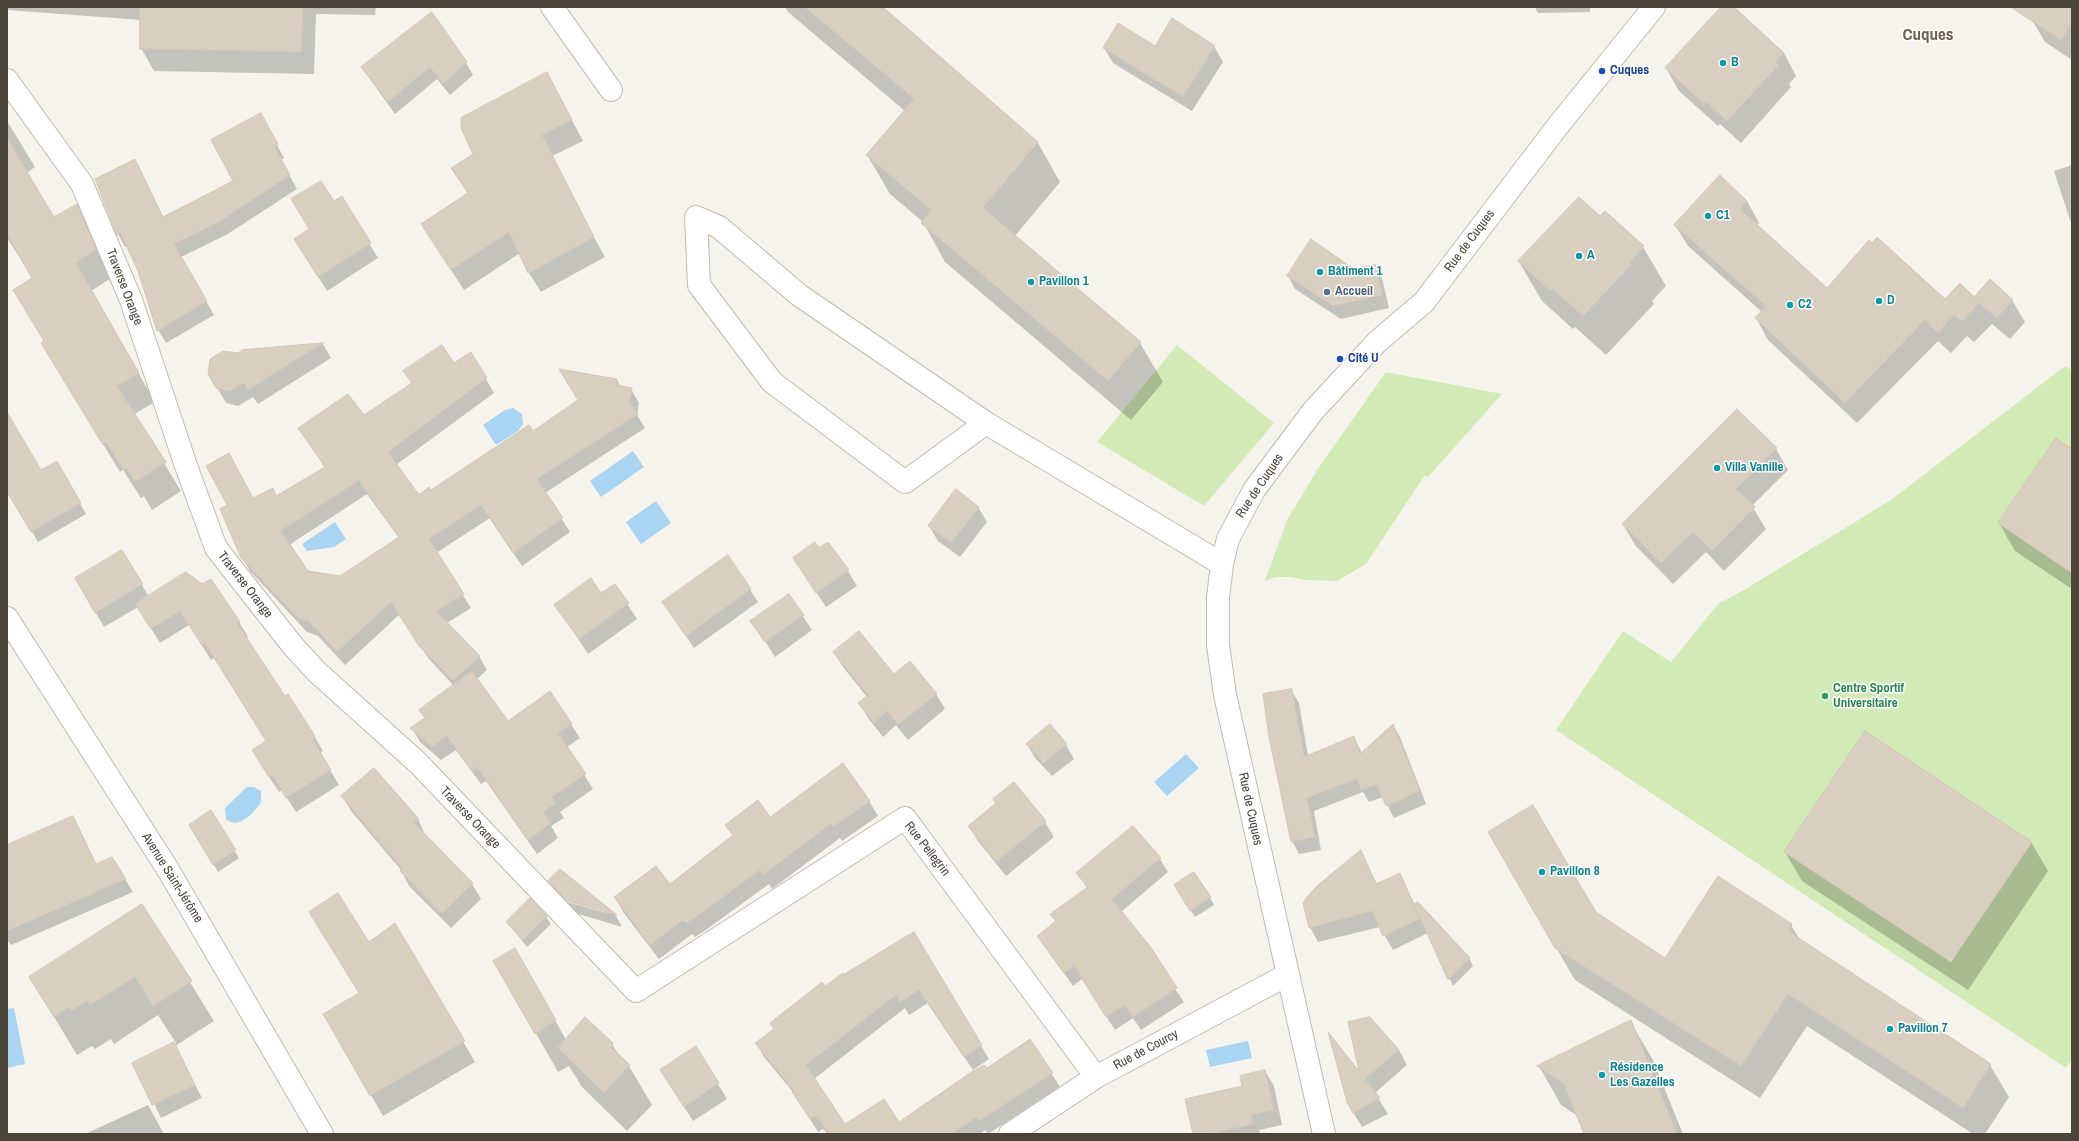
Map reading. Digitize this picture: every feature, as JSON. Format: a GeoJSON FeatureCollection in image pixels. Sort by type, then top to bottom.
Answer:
{"type":"FeatureCollection","features":[{"type":"Feature","properties":{"kind":"street"},"geometry":{"type":"LineString","coordinates":[[552,7],[612,90]]}},
{"type":"Feature","properties":{"kind":"street","name":"Rue de Cuques"},"geometry":{"type":"LineString","coordinates":[[1324,1134],[1225,695],[1218,644],[1218,598],[1222,564],[1228,539],[1254,490],[1313,412],[1377,342],[1424,302],[1557,128],[1654,7]]}},
{"type":"Feature","properties":{"kind":"street","name":"Traverse Orange"},"geometry":{"type":"LineString","coordinates":[[7,80],[82,184],[130,300],[185,463],[216,548],[293,646],[317,672],[418,763],[636,991]]}},
{"type":"Feature","properties":{"kind":"street"},"geometry":{"type":"LineString","coordinates":[[986,423],[905,482],[772,382],[699,285],[696,217],[719,227],[799,295],[986,423],[1222,564]]}},
{"type":"Feature","properties":{"kind":"street","name":"Avenue Saint-Jérôme"},"geometry":{"type":"LineString","coordinates":[[9,622],[166,868],[322,1134]]}},
{"type":"Feature","properties":{"kind":"street","name":"Rue Pellegrin"},"geometry":{"type":"LineString","coordinates":[[636,991],[905,818],[1096,1077]]}},
{"type":"Feature","properties":{"kind":"street","name":"Rue de Courcy"},"geometry":{"type":"LineString","coordinates":[[1010,1134],[1096,1077],[1287,975]]}},
{"type":"Feature","properties":{"kind":"green space"},"geometry":{"type":"Polygon","coordinates":[[[1177,345],[1274,423],[1204,506],[1097,442],[1177,345]]]}},
{"type":"Feature","properties":{"kind":"green space","name":"Centre Sportif Universitaire"},"geometry":{"type":"Polygon","coordinates":[[[2065,366],[2072,370],[2072,1059],[2066,1068],[1556,730],[1623,631],[1671,662],[1718,604],[1744,590],[1891,500],[2065,366]]]}},
{"type":"Feature","properties":{"kind":"green space"},"geometry":{"type":"Polygon","coordinates":[[[1386,372],[1502,394],[1428,477],[1425,475],[1366,564],[1337,581],[1276,577],[1265,581],[1287,520],[1319,467],[1386,372]]]}},
{"type":"Feature","properties":{"kind":"water"},"geometry":{"type":"Polygon","coordinates":[[[513,408],[522,414],[523,424],[518,431],[496,445],[483,425],[505,410],[513,408]]]}},
{"type":"Feature","properties":{"kind":"water"},"geometry":{"type":"Polygon","coordinates":[[[633,451],[644,467],[601,497],[590,481],[633,451]]]}},
{"type":"Feature","properties":{"kind":"water"},"geometry":{"type":"Polygon","coordinates":[[[656,501],[671,523],[641,544],[626,522],[656,501]]]}},
{"type":"Feature","properties":{"kind":"water"},"geometry":{"type":"Polygon","coordinates":[[[335,522],[346,539],[334,547],[307,551],[302,544],[335,522]]]}},
{"type":"Feature","properties":{"kind":"water"},"geometry":{"type":"Polygon","coordinates":[[[1186,754],[1199,768],[1167,796],[1154,782],[1186,754]]]}},
{"type":"Feature","properties":{"kind":"water"},"geometry":{"type":"Polygon","coordinates":[[[247,787],[254,787],[261,791],[261,802],[245,819],[236,823],[231,822],[226,819],[225,808],[247,787]]]}},
{"type":"Feature","properties":{"kind":"water"},"geometry":{"type":"Polygon","coordinates":[[[14,1008],[25,1064],[7,1068],[7,1009],[14,1008]]]}},
{"type":"Feature","properties":{"kind":"water"},"geometry":{"type":"Polygon","coordinates":[[[1248,1041],[1252,1058],[1210,1067],[1206,1050],[1248,1041]]]}},
{"type":"Feature","properties":{"kind":"building"},"geometry":{"type":"Polygon","coordinates":[[[140,7],[303,7],[301,52],[140,49],[140,7]]]}},
{"type":"Feature","properties":{"kind":"building"},"geometry":{"type":"Polygon","coordinates":[[[805,7],[883,7],[1038,142],[983,208],[1141,342],[1108,381],[921,223],[931,210],[866,155],[914,99],[805,7]]]}},
{"type":"Feature","properties":{"kind":"building","name":"B"},"geometry":{"type":"Polygon","coordinates":[[[1721,7],[1734,7],[1784,53],[1776,62],[1779,65],[1727,121],[1707,102],[1704,104],[1665,68],[1721,7]]]}},
{"type":"Feature","properties":{"kind":"building"},"geometry":{"type":"Polygon","coordinates":[[[2011,7],[2072,7],[2072,23],[2061,40],[2011,7]]]}},
{"type":"Feature","properties":{"kind":"building"},"geometry":{"type":"Polygon","coordinates":[[[432,12],[467,62],[443,84],[430,67],[388,102],[361,67],[432,12]]]}},
{"type":"Feature","properties":{"kind":"building"},"geometry":{"type":"Polygon","coordinates":[[[1172,18],[1215,46],[1183,97],[1103,48],[1118,23],[1155,46],[1172,18]]]}},
{"type":"Feature","properties":{"kind":"building"},"geometry":{"type":"Polygon","coordinates":[[[547,72],[572,120],[542,135],[594,237],[528,273],[509,232],[451,270],[421,224],[468,193],[451,168],[473,154],[461,128],[461,118],[547,72]]]}},
{"type":"Feature","properties":{"kind":"building"},"geometry":{"type":"Polygon","coordinates":[[[261,113],[278,144],[274,146],[290,175],[219,222],[174,244],[207,301],[157,331],[138,271],[120,232],[117,235],[95,179],[135,159],[163,217],[233,181],[211,140],[261,113]]]}},
{"type":"Feature","properties":{"kind":"building"},"geometry":{"type":"Polygon","coordinates":[[[7,138],[54,217],[77,204],[96,249],[76,263],[139,373],[117,386],[166,462],[135,482],[127,468],[124,470],[106,442],[103,445],[41,343],[44,341],[13,290],[32,278],[7,235],[7,138]]]}},
{"type":"Feature","properties":{"kind":"building"},"geometry":{"type":"Polygon","coordinates":[[[1720,175],[1747,201],[1740,209],[1827,288],[1869,240],[1872,243],[1877,237],[1945,299],[1960,283],[1974,297],[1990,279],[2013,300],[1997,318],[1979,303],[1962,321],[1954,315],[1938,333],[1925,320],[1845,403],[1755,318],[1766,306],[1674,225],[1720,175]]]}},
{"type":"Feature","properties":{"kind":"building"},"geometry":{"type":"Polygon","coordinates":[[[321,181],[334,201],[342,196],[371,243],[318,277],[294,239],[309,229],[291,199],[321,181]]]}},
{"type":"Feature","properties":{"kind":"building","name":"A"},"geometry":{"type":"Polygon","coordinates":[[[1579,197],[1600,216],[1605,211],[1644,246],[1630,262],[1632,264],[1583,316],[1552,289],[1550,291],[1518,261],[1579,197]]]}},
{"type":"Feature","properties":{"kind":"building","name":"Bâtiment 1"},"geometry":{"type":"Polygon","coordinates":[[[1311,239],[1354,269],[1375,264],[1382,295],[1333,306],[1287,276],[1311,239]]]}},
{"type":"Feature","properties":{"kind":"building"},"geometry":{"type":"Polygon","coordinates":[[[323,343],[248,390],[244,383],[229,391],[216,388],[208,374],[210,359],[223,351],[238,353],[242,350],[323,343]]]}},
{"type":"Feature","properties":{"kind":"building"},"geometry":{"type":"Polygon","coordinates":[[[442,345],[454,363],[471,352],[487,378],[388,452],[419,495],[429,487],[431,490],[529,425],[533,431],[578,400],[559,369],[617,379],[616,385],[632,388],[629,402],[638,414],[537,479],[563,518],[513,553],[481,505],[429,539],[464,594],[436,611],[480,656],[453,680],[419,646],[391,602],[337,652],[310,622],[298,618],[241,558],[220,509],[227,505],[206,466],[229,453],[253,498],[273,488],[276,496],[325,467],[298,428],[348,394],[364,415],[412,383],[403,371],[442,345]],[[359,481],[281,531],[308,571],[340,576],[399,537],[359,481]]]}},
{"type":"Feature","properties":{"kind":"building","name":"Villa Vanille"},"geometry":{"type":"Polygon","coordinates":[[[1737,409],[1777,448],[1736,489],[1755,507],[1712,551],[1693,532],[1661,563],[1622,524],[1737,409]]]}},
{"type":"Feature","properties":{"kind":"building"},"geometry":{"type":"Polygon","coordinates":[[[7,412],[41,470],[57,461],[81,503],[31,532],[7,492],[7,412]]]}},
{"type":"Feature","properties":{"kind":"building"},"geometry":{"type":"Polygon","coordinates":[[[2056,438],[2072,449],[2072,573],[1998,523],[2056,438]]]}},
{"type":"Feature","properties":{"kind":"building"},"geometry":{"type":"Polygon","coordinates":[[[956,489],[979,507],[951,543],[928,526],[956,489]]]}},
{"type":"Feature","properties":{"kind":"building"},"geometry":{"type":"Polygon","coordinates":[[[815,542],[819,548],[828,542],[849,570],[816,593],[793,558],[815,542]]]}},
{"type":"Feature","properties":{"kind":"building"},"geometry":{"type":"Polygon","coordinates":[[[122,550],[143,584],[95,613],[75,578],[122,550]]]}},
{"type":"Feature","properties":{"kind":"building"},"geometry":{"type":"Polygon","coordinates":[[[728,555],[751,589],[686,636],[662,602],[728,555]]]}},
{"type":"Feature","properties":{"kind":"building"},"geometry":{"type":"Polygon","coordinates":[[[186,572],[202,584],[211,579],[240,622],[237,623],[285,696],[288,694],[315,736],[313,737],[317,747],[331,770],[286,798],[273,775],[269,777],[252,750],[266,741],[205,643],[202,645],[180,611],[151,629],[135,604],[186,572]]]}},
{"type":"Feature","properties":{"kind":"building"},"geometry":{"type":"Polygon","coordinates":[[[591,578],[601,593],[615,584],[629,603],[579,639],[554,605],[591,578]]]}},
{"type":"Feature","properties":{"kind":"building"},"geometry":{"type":"Polygon","coordinates":[[[789,594],[804,615],[765,642],[750,621],[789,594]]]}},
{"type":"Feature","properties":{"kind":"building"},"geometry":{"type":"Polygon","coordinates":[[[859,631],[894,674],[910,661],[937,694],[898,725],[887,711],[874,723],[858,703],[868,695],[833,652],[859,631]]]}},
{"type":"Feature","properties":{"kind":"building"},"geometry":{"type":"Polygon","coordinates":[[[472,671],[508,721],[550,691],[572,724],[558,733],[586,774],[552,797],[556,803],[543,812],[551,823],[528,840],[477,767],[472,771],[447,736],[432,747],[410,728],[425,718],[419,710],[472,671]]]}},
{"type":"Feature","properties":{"kind":"building"},"geometry":{"type":"Polygon","coordinates":[[[1292,689],[1304,757],[1354,736],[1360,754],[1393,724],[1420,791],[1386,806],[1377,784],[1361,790],[1357,779],[1307,798],[1315,837],[1291,842],[1269,737],[1263,694],[1292,689]]]}},
{"type":"Feature","properties":{"kind":"building"},"geometry":{"type":"Polygon","coordinates":[[[1050,724],[1067,744],[1044,763],[1026,744],[1050,724]]]}},
{"type":"Feature","properties":{"kind":"building"},"geometry":{"type":"Polygon","coordinates":[[[1865,731],[2032,842],[1951,962],[1784,852],[1865,731]]]}},
{"type":"Feature","properties":{"kind":"building"},"geometry":{"type":"Polygon","coordinates":[[[843,763],[870,801],[833,827],[831,824],[763,875],[760,870],[695,918],[686,923],[683,920],[650,945],[614,897],[656,866],[670,884],[733,835],[725,825],[758,800],[770,817],[843,763]]]}},
{"type":"Feature","properties":{"kind":"building"},"geometry":{"type":"Polygon","coordinates":[[[374,768],[419,819],[414,822],[418,827],[473,883],[442,914],[400,871],[402,868],[341,796],[374,768]]]}},
{"type":"Feature","properties":{"kind":"building"},"geometry":{"type":"Polygon","coordinates":[[[1014,782],[1046,821],[996,862],[968,826],[996,803],[993,799],[1014,782]]]}},
{"type":"Feature","properties":{"kind":"building"},"geometry":{"type":"Polygon","coordinates":[[[1533,805],[1596,912],[1665,958],[1718,876],[1792,924],[1788,931],[1991,1064],[1963,1108],[1788,994],[1741,1066],[1555,948],[1488,832],[1533,805]]]}},
{"type":"Feature","properties":{"kind":"building"},"geometry":{"type":"Polygon","coordinates":[[[211,810],[236,850],[213,865],[189,825],[211,810]]]}},
{"type":"Feature","properties":{"kind":"building"},"geometry":{"type":"Polygon","coordinates":[[[73,816],[96,864],[112,857],[126,879],[7,931],[7,845],[73,816]]]}},
{"type":"Feature","properties":{"kind":"building"},"geometry":{"type":"Polygon","coordinates":[[[1133,826],[1161,858],[1112,899],[1152,949],[1177,988],[1133,1017],[1125,1005],[1106,1017],[1074,966],[1064,973],[1037,936],[1056,921],[1050,914],[1088,887],[1076,873],[1133,826]]]}},
{"type":"Feature","properties":{"kind":"building"},"geometry":{"type":"Polygon","coordinates":[[[1361,850],[1376,884],[1400,873],[1420,919],[1383,936],[1372,911],[1309,928],[1303,903],[1318,885],[1361,850]]]}},
{"type":"Feature","properties":{"kind":"building"},"geometry":{"type":"Polygon","coordinates":[[[560,869],[617,915],[567,901],[548,881],[560,869]]]}},
{"type":"Feature","properties":{"kind":"building"},"geometry":{"type":"Polygon","coordinates":[[[1194,872],[1211,897],[1190,911],[1174,885],[1194,872]]]}},
{"type":"Feature","properties":{"kind":"building"},"geometry":{"type":"Polygon","coordinates":[[[338,893],[369,942],[395,923],[465,1041],[370,1096],[323,1014],[359,993],[309,912],[338,893]]]}},
{"type":"Feature","properties":{"kind":"building"},"geometry":{"type":"Polygon","coordinates":[[[530,898],[547,916],[523,940],[506,922],[530,898]]]}},
{"type":"Feature","properties":{"kind":"building"},"geometry":{"type":"Polygon","coordinates":[[[1418,902],[1470,958],[1448,980],[1414,904],[1418,902]]]}},
{"type":"Feature","properties":{"kind":"building"},"geometry":{"type":"Polygon","coordinates":[[[142,904],[192,981],[153,1006],[135,977],[90,1005],[87,1001],[71,1011],[69,1007],[54,1017],[29,977],[142,904]]]}},
{"type":"Feature","properties":{"kind":"building"},"geometry":{"type":"Polygon","coordinates":[[[914,932],[982,1045],[964,1057],[919,990],[900,1002],[896,995],[806,1065],[845,1124],[884,1099],[899,1122],[970,1073],[984,1065],[987,1068],[1030,1039],[1053,1073],[979,1121],[977,1117],[951,1134],[830,1134],[815,1116],[810,1119],[792,1092],[794,1091],[755,1043],[774,1029],[770,1023],[822,982],[825,986],[843,973],[844,974],[914,932]]]}},
{"type":"Feature","properties":{"kind":"building"},"geometry":{"type":"Polygon","coordinates":[[[515,948],[556,1020],[535,1034],[493,961],[515,948]]]}},
{"type":"Feature","properties":{"kind":"building"},"geometry":{"type":"Polygon","coordinates":[[[585,1017],[613,1043],[611,1047],[630,1065],[604,1093],[558,1048],[585,1017]]]}},
{"type":"Feature","properties":{"kind":"building"},"geometry":{"type":"Polygon","coordinates":[[[1370,1017],[1399,1050],[1365,1079],[1380,1098],[1353,1113],[1347,1102],[1328,1032],[1359,1071],[1348,1022],[1370,1017]]]}},
{"type":"Feature","properties":{"kind":"building","name":"Résidence Les Gazelles"},"geometry":{"type":"Polygon","coordinates":[[[1631,1020],[1677,1134],[1584,1134],[1564,1084],[1537,1066],[1631,1020]]]}},
{"type":"Feature","properties":{"kind":"building"},"geometry":{"type":"Polygon","coordinates":[[[174,1042],[195,1085],[152,1105],[132,1063],[174,1042]]]}},
{"type":"Feature","properties":{"kind":"building"},"geometry":{"type":"Polygon","coordinates":[[[696,1046],[719,1083],[684,1107],[660,1070],[696,1046]]]}},
{"type":"Feature","properties":{"kind":"building"},"geometry":{"type":"Polygon","coordinates":[[[1265,1070],[1274,1110],[1251,1115],[1253,1124],[1209,1134],[1193,1134],[1185,1099],[1242,1086],[1240,1076],[1265,1070]]]}},
{"type":"Feature","properties":{"kind":"place","name":"B"},"geometry":{"type":"Point","coordinates":[1723,63]}},
{"type":"Feature","properties":{"kind":"place","name":"Cuques"},"geometry":{"type":"Point","coordinates":[1602,71]}},
{"type":"Feature","properties":{"kind":"place","name":"C1"},"geometry":{"type":"Point","coordinates":[1708,216]}},
{"type":"Feature","properties":{"kind":"place","name":"A"},"geometry":{"type":"Point","coordinates":[1579,256]}},
{"type":"Feature","properties":{"kind":"place","name":"Bâtiment 1"},"geometry":{"type":"Point","coordinates":[1320,272]}},
{"type":"Feature","properties":{"kind":"place","name":"Pavillon 1"},"geometry":{"type":"Point","coordinates":[1031,282]}},
{"type":"Feature","properties":{"kind":"place","name":"Accueil"},"geometry":{"type":"Point","coordinates":[1327,292]}},
{"type":"Feature","properties":{"kind":"place","name":"D"},"geometry":{"type":"Point","coordinates":[1879,301]}},
{"type":"Feature","properties":{"kind":"place","name":"C2"},"geometry":{"type":"Point","coordinates":[1790,305]}},
{"type":"Feature","properties":{"kind":"place","name":"Cité U"},"geometry":{"type":"Point","coordinates":[1340,359]}},
{"type":"Feature","properties":{"kind":"place","name":"Villa Vanille"},"geometry":{"type":"Point","coordinates":[1717,468]}},
{"type":"Feature","properties":{"kind":"place","name":"Centre Sportif Universitaire"},"geometry":{"type":"Point","coordinates":[1825,696]}},
{"type":"Feature","properties":{"kind":"place","name":"Pavillon 8"},"geometry":{"type":"Point","coordinates":[1542,872]}},
{"type":"Feature","properties":{"kind":"place","name":"Pavillon 7"},"geometry":{"type":"Point","coordinates":[1890,1029]}},
{"type":"Feature","properties":{"kind":"place","name":"Résidence Les Gazelles"},"geometry":{"type":"Point","coordinates":[1602,1075]}},
{"type":"Feature","properties":{"kind":"district","name":"Cuques"},"geometry":{"type":"Point","coordinates":[1928,35]}}]}
